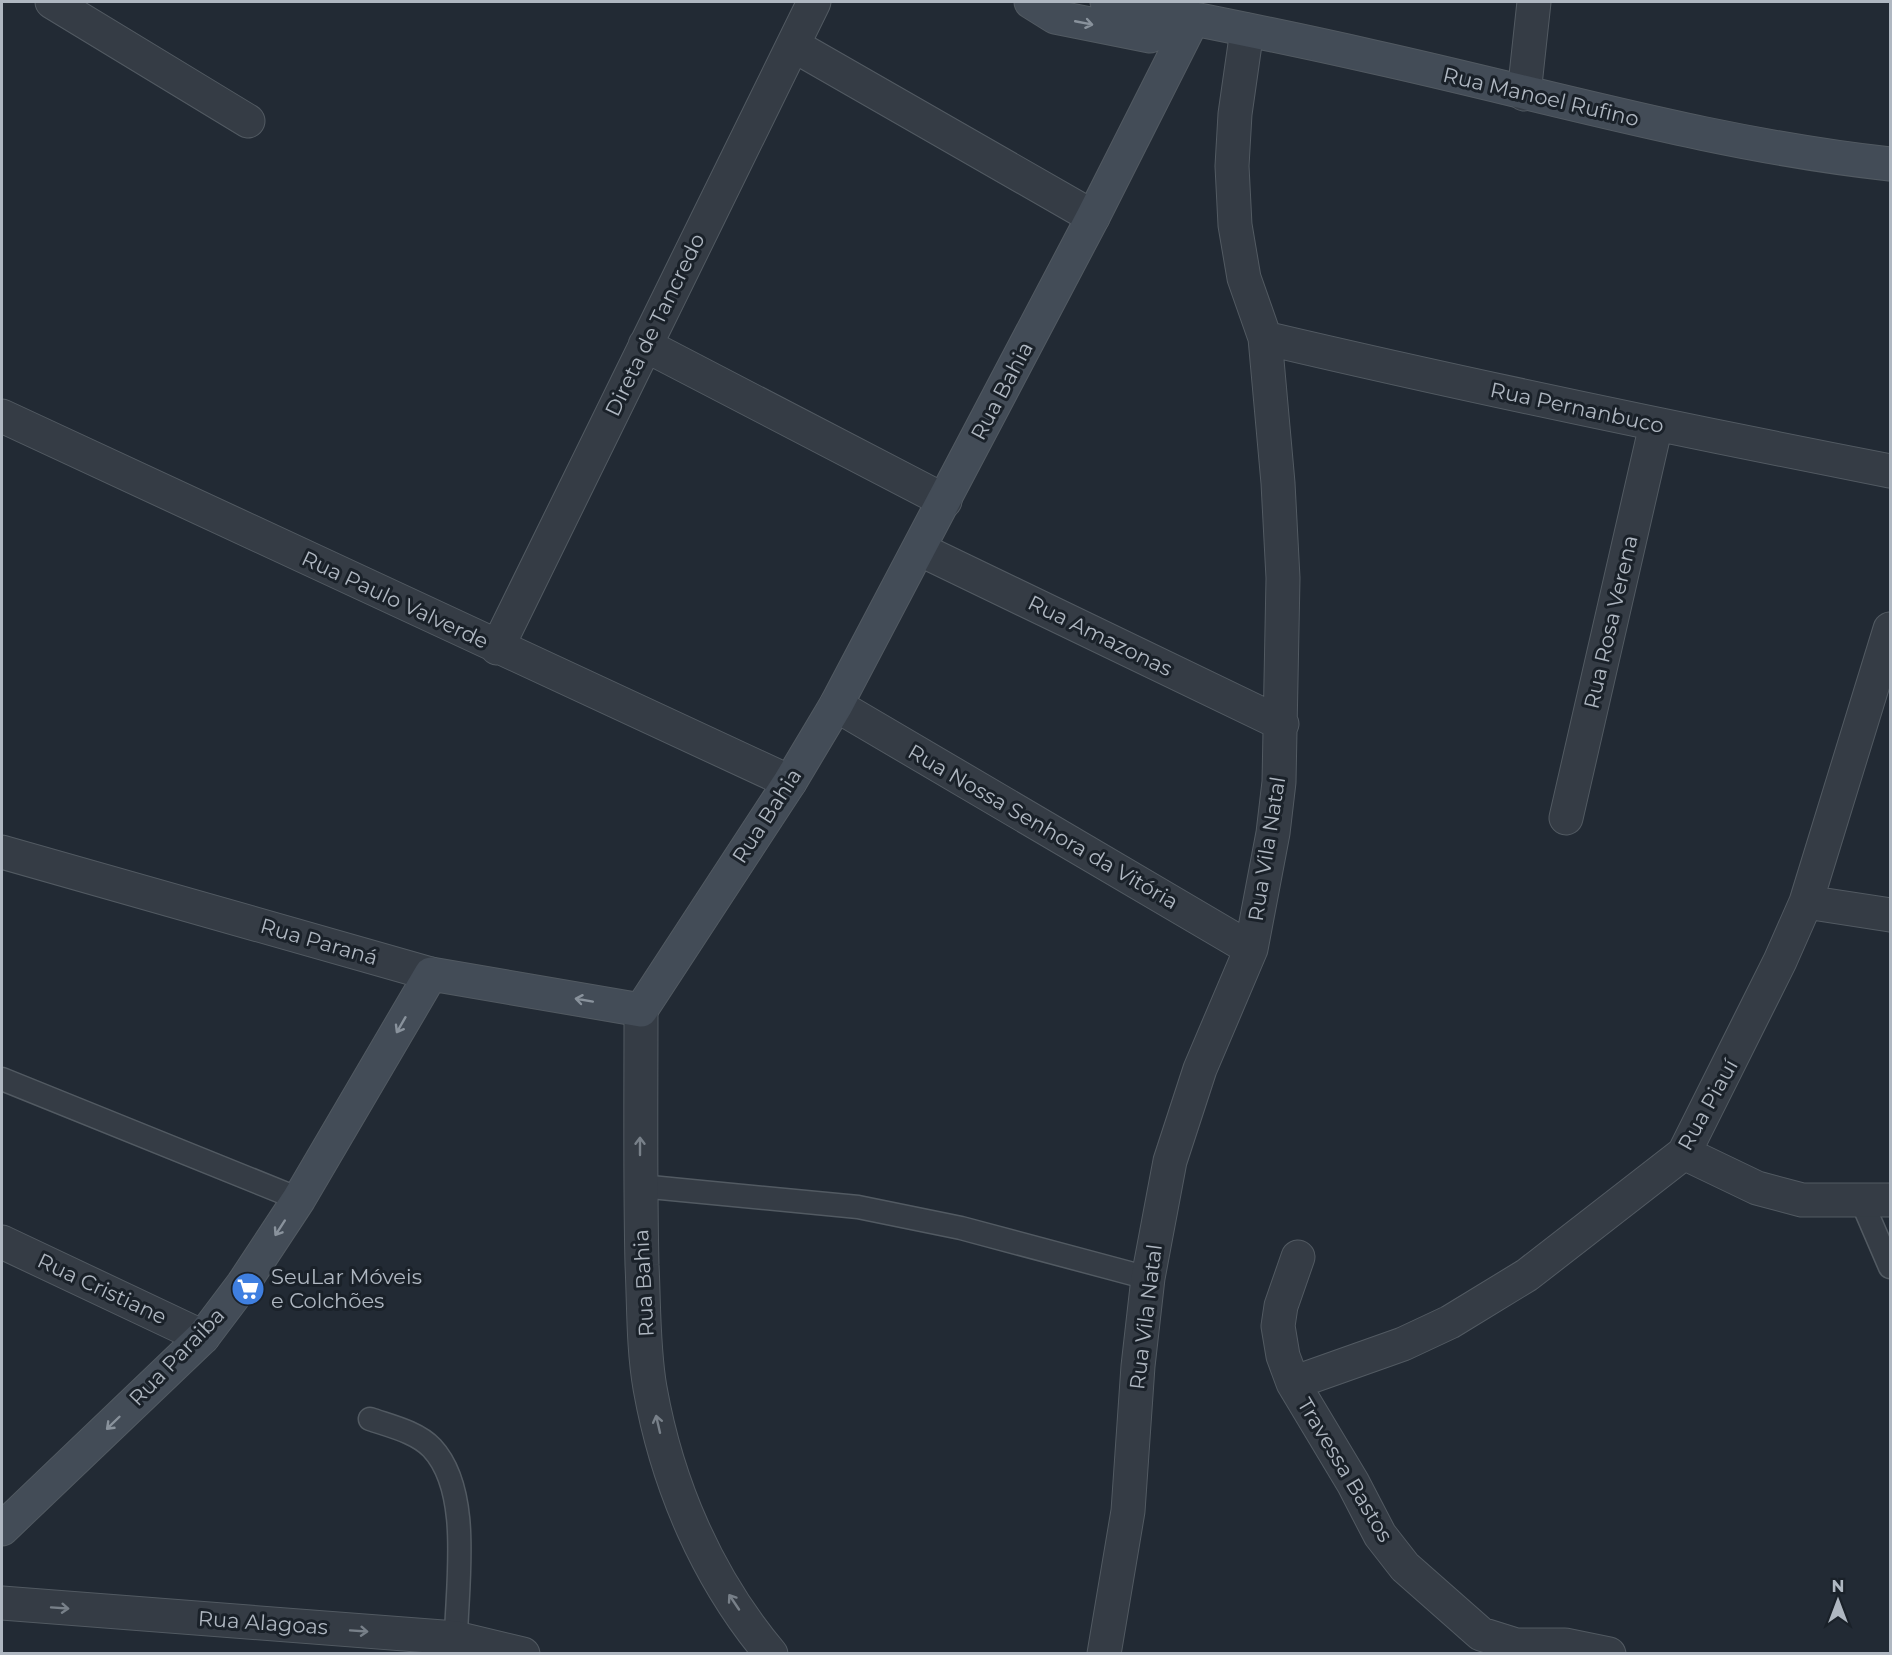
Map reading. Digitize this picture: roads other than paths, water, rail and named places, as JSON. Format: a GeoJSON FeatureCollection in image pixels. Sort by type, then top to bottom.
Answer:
{"type":"FeatureCollection","features":[{"type":"Feature","properties":{"kind":"street"},"geometry":{"type":"LineString","coordinates":[[52,2],[248,121]]}},
{"type":"Feature","properties":{"kind":"street","name":"Direta de Tancredo"},"geometry":{"type":"LineString","coordinates":[[497,648],[814,2]]}},
{"type":"Feature","properties":{"kind":"street"},"geometry":{"type":"LineString","coordinates":[[1031,2],[1055,17],[1150,36],[1195,10]]}},
{"type":"Feature","properties":{"kind":"street","name":"Rua Manoel Rufino"},"geometry":{"type":"LineString","coordinates":[[1107,2],[1195,10],[1247,30],[1375,57],[1629,118],[1753,143],[1890,164]]}},
{"type":"Feature","properties":{"kind":"street"},"geometry":{"type":"LineString","coordinates":[[1524,94],[1534,2]]}},
{"type":"Feature","properties":{"kind":"street","name":"Rua Bahia"},"geometry":{"type":"LineString","coordinates":[[763,1652],[696,1538],[667,1461],[650,1386],[644,1308],[640,1186],[641,1010],[790,782],[836,705],[1093,217],[1195,10]]}},
{"type":"Feature","properties":{"kind":"street","name":"Rua Vila Natal"},"geometry":{"type":"LineString","coordinates":[[1104,1653],[1128,1510],[1138,1366],[1148,1278],[1170,1161],[1200,1069],[1251,949],[1273,833],[1282,724],[1283,578],[1278,483],[1266,338],[1244,278],[1235,225],[1232,166],[1235,114],[1247,30]]}},
{"type":"Feature","properties":{"kind":"street"},"geometry":{"type":"LineString","coordinates":[[793,45],[1093,217]]}},
{"type":"Feature","properties":{"kind":"street","name":"Rua Pernanbuco"},"geometry":{"type":"LineString","coordinates":[[1266,338],[1441,380],[1890,471]]}},
{"type":"Feature","properties":{"kind":"street"},"geometry":{"type":"LineString","coordinates":[[645,345],[945,501]]}},
{"type":"Feature","properties":{"kind":"street","name":"Rua Paulo Valverde"},"geometry":{"type":"LineString","coordinates":[[2,416],[497,648],[790,782]]}},
{"type":"Feature","properties":{"kind":"street","name":"Rua Rosa Verena"},"geometry":{"type":"LineString","coordinates":[[1566,818],[1656,425]]}},
{"type":"Feature","properties":{"kind":"street","name":"Rua Amazonas"},"geometry":{"type":"LineString","coordinates":[[919,549],[1282,724]]}},
{"type":"Feature","properties":{"kind":"street","name":"Rua Piauí"},"geometry":{"type":"LineString","coordinates":[[1293,1383],[1403,1344],[1450,1322],[1527,1275],[1684,1153],[1776,971],[1806,902],[1890,629]]}},
{"type":"Feature","properties":{"kind":"street","name":"Rua Nossa Senhora da Vitória"},"geometry":{"type":"LineString","coordinates":[[836,705],[1251,949]]}},
{"type":"Feature","properties":{"kind":"street","name":"Rua Paraná"},"geometry":{"type":"LineString","coordinates":[[2,852],[431,974],[641,1010]]}},
{"type":"Feature","properties":{"kind":"street"},"geometry":{"type":"LineString","coordinates":[[1806,902],[1890,915]]}},
{"type":"Feature","properties":{"kind":"street","name":"Rua Paraiba"},"geometry":{"type":"LineString","coordinates":[[2,1529],[203,1337],[243,1284],[299,1199],[431,974]]}},
{"type":"Feature","properties":{"kind":"street"},"geometry":{"type":"LineString","coordinates":[[1684,1153],[1757,1188],[1802,1200],[1876,1201]]}},
{"type":"Feature","properties":{"kind":"street","name":"Rua Cristiane"},"geometry":{"type":"LineString","coordinates":[[2,1242],[203,1337]]}},
{"type":"Feature","properties":{"kind":"street","name":"Travessa Bastos"},"geometry":{"type":"LineString","coordinates":[[1298,1257],[1281,1306],[1278,1326],[1283,1356],[1293,1383],[1386,1543],[1405,1567],[1481,1634],[1516,1646],[1565,1646],[1609,1653]]}},
{"type":"Feature","properties":{"kind":"street","name":"Rua Alagoas"},"geometry":{"type":"LineString","coordinates":[[2,1603],[456,1638],[523,1653]]}},
{"type":"Feature","properties":{"kind":"lane"},"geometry":{"type":"LineString","coordinates":[[2,1079],[299,1199]]}},
{"type":"Feature","properties":{"kind":"lane"},"geometry":{"type":"LineString","coordinates":[[640,1186],[858,1207],[961,1228],[1148,1278]]}},
{"type":"Feature","properties":{"kind":"lane"},"geometry":{"type":"LineString","coordinates":[[1876,1201],[1890,1267]]}},
{"type":"Feature","properties":{"kind":"lane"},"geometry":{"type":"LineString","coordinates":[[370,1419],[405,1431],[430,1446],[447,1468],[456,1498],[458,1525],[456,1638]]}},
{"type":"Feature","properties":{"kind":"place","name":"SeuLar Móveis e Colchões"},"geometry":{"type":"Point","coordinates":[248,1289]}}]}
